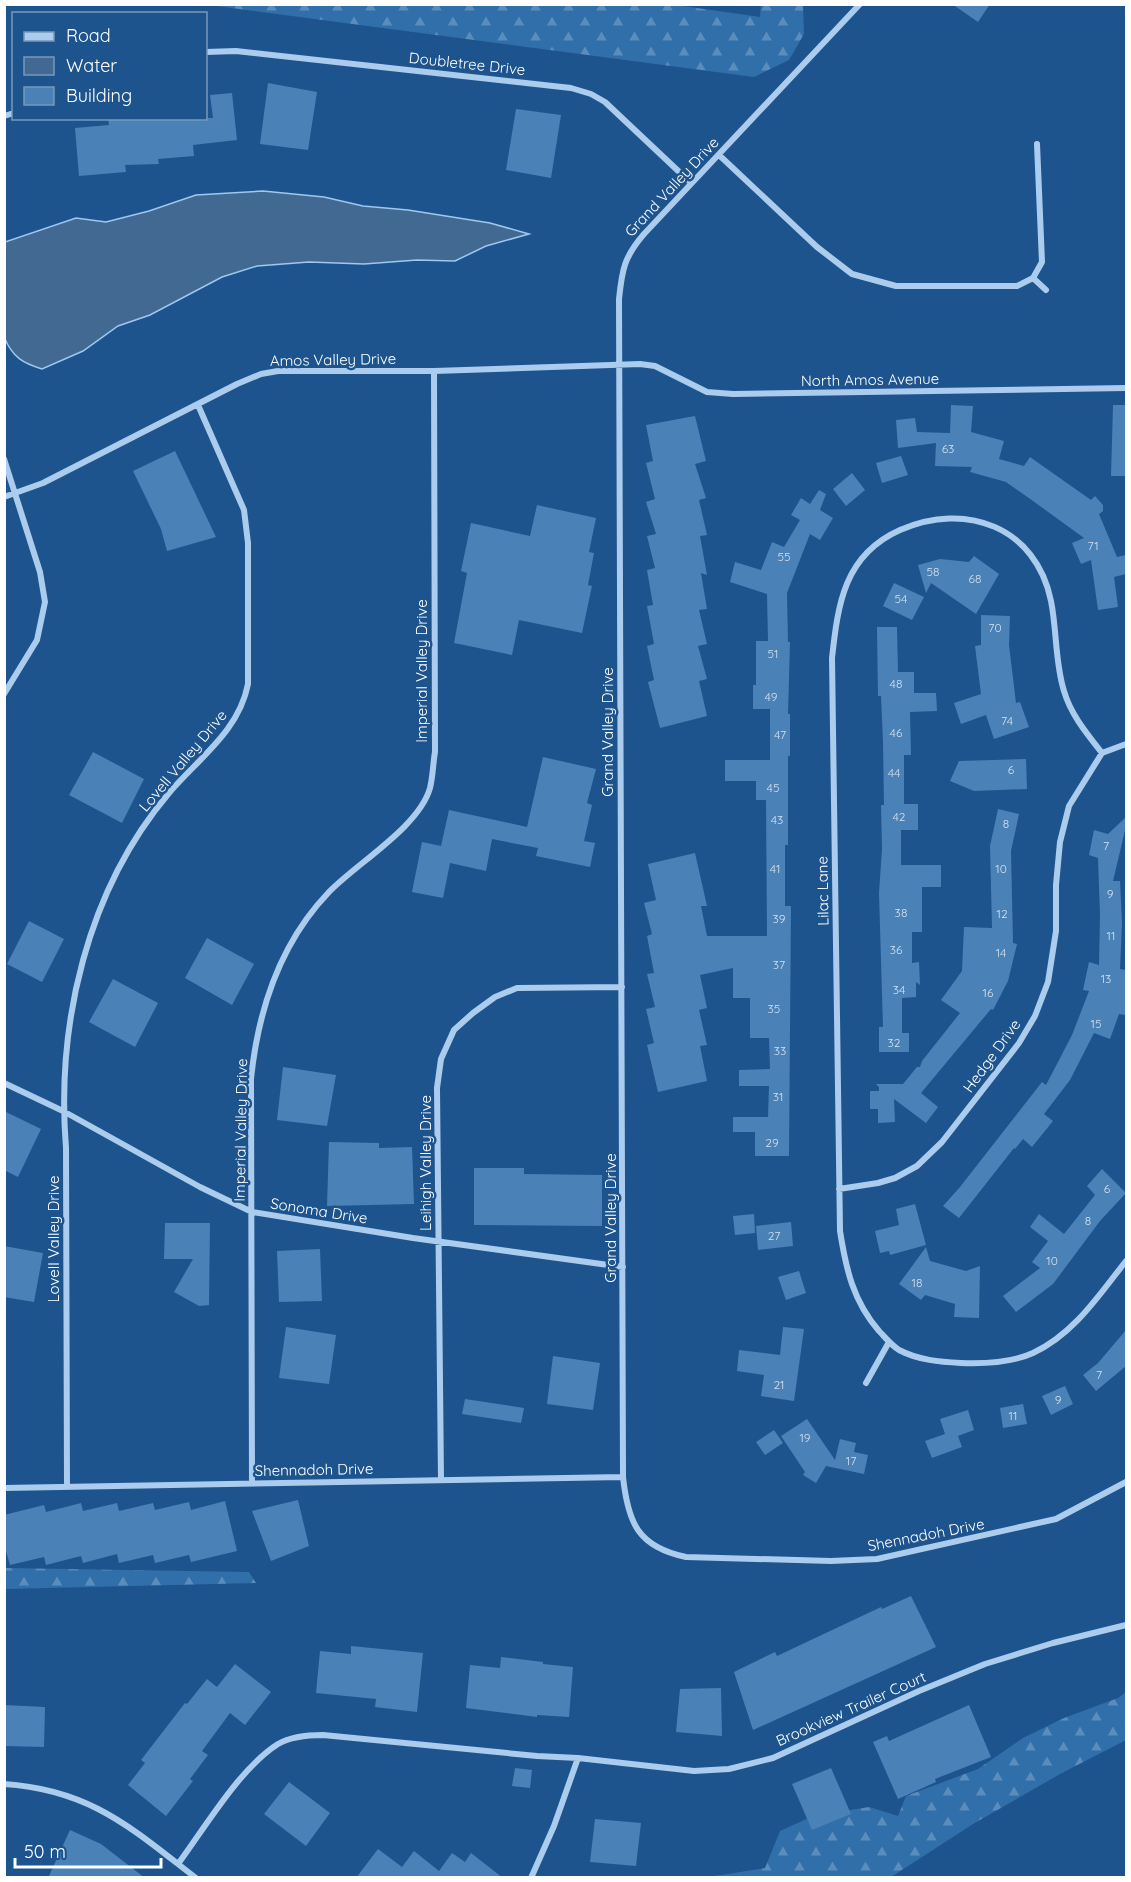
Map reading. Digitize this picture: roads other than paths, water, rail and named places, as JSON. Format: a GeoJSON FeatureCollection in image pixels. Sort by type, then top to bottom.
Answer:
{"type":"FeatureCollection","features":[{"type":"Feature","properties":{"kind":"street","name":"Grand Valley Drive"},"geometry":{"type":"LineString","coordinates":[[651,1544],[634,1525],[626,1504],[623,1477],[619,365],[619,299],[622,270],[631,249],[860,4]]}},
{"type":"Feature","properties":{"kind":"street","name":"Doubletree Drive"},"geometry":{"type":"LineString","coordinates":[[207,52],[236,51],[571,88],[591,94],[605,102],[691,183]]}},
{"type":"Feature","properties":{"kind":"street"},"geometry":{"type":"LineString","coordinates":[[719,155],[817,247],[852,274],[896,286],[1017,286],[1033,278],[1042,262],[1037,144]]}},
{"type":"Feature","properties":{"kind":"street"},"geometry":{"type":"LineString","coordinates":[[1033,278],[1046,290]]}},
{"type":"Feature","properties":{"kind":"street","name":"Amos Valley Drive"},"geometry":{"type":"LineString","coordinates":[[4,497],[43,483],[261,374],[278,371],[434,371],[619,365]]}},
{"type":"Feature","properties":{"kind":"street","name":"North Amos Avenue"},"geometry":{"type":"LineString","coordinates":[[619,365],[655,366],[707,392],[733,394],[1126,388]]}},
{"type":"Feature","properties":{"kind":"street","name":"Imperial Valley Drive"},"geometry":{"type":"LineString","coordinates":[[252,1484],[252,1069],[254,1048],[262,1011],[274,977],[296,936],[327,893],[418,812],[429,789],[435,752],[434,371]]}},
{"type":"Feature","properties":{"kind":"street","name":"Lovell Valley Drive"},"geometry":{"type":"LineString","coordinates":[[67,1487],[66,1160],[63,1110],[71,1011],[83,959],[103,904],[129,850],[169,793],[223,737],[245,700],[248,684],[248,543],[244,510],[198,405]]}},
{"type":"Feature","properties":{"kind":"street"},"geometry":{"type":"LineString","coordinates":[[4,459],[40,572],[45,602],[38,640],[4,694]]}},
{"type":"Feature","properties":{"kind":"street","name":"Lilac Lane"},"geometry":{"type":"LineString","coordinates":[[1102,753],[1073,713],[1063,690],[1051,600],[1043,575],[1017,539],[980,521],[948,518],[890,534],[858,561],[842,594],[832,658],[840,1231],[844,1260],[855,1297],[872,1323],[897,1349],[916,1357],[941,1362],[983,1364],[1011,1360],[1033,1353],[1059,1337],[1082,1317],[1126,1261]]}},
{"type":"Feature","properties":{"kind":"street"},"geometry":{"type":"LineString","coordinates":[[1102,753],[1126,744]]}},
{"type":"Feature","properties":{"kind":"street","name":"Hedge Drive"},"geometry":{"type":"LineString","coordinates":[[839,1189],[895,1178],[917,1166],[942,1142],[1019,1043],[1030,1025],[1050,974],[1056,931],[1056,885],[1060,842],[1069,806],[1102,753]]}},
{"type":"Feature","properties":{"kind":"street","name":"Leihigh Valley Drive"},"geometry":{"type":"LineString","coordinates":[[441,1480],[437,1088],[441,1059],[454,1030],[495,996],[517,988],[622,987]]}},
{"type":"Feature","properties":{"kind":"street","name":"Sonoma Drive"},"geometry":{"type":"LineString","coordinates":[[4,1083],[63,1110],[200,1187],[252,1212],[623,1267]]}},
{"type":"Feature","properties":{"kind":"street"},"geometry":{"type":"LineString","coordinates":[[866,1383],[889,1342]]}},
{"type":"Feature","properties":{"kind":"street","name":"Shennadoh Drive"},"geometry":{"type":"LineString","coordinates":[[4,1488],[623,1477]]}},
{"type":"Feature","properties":{"kind":"street","name":"Shennadoh Drive"},"geometry":{"type":"LineString","coordinates":[[651,1544],[665,1553],[686,1557],[831,1561],[877,1559],[1056,1519],[1126,1482]]}},
{"type":"Feature","properties":{"kind":"street","name":"Brookview Trailer Court"},"geometry":{"type":"LineString","coordinates":[[178,1864],[249,1767],[280,1743],[302,1735],[578,1758],[694,1771],[748,1765],[773,1758],[919,1691],[985,1664],[1053,1642],[1126,1625]]}},
{"type":"Feature","properties":{"kind":"street"},"geometry":{"type":"LineString","coordinates":[[531,1878],[554,1826],[578,1758]]}},
{"type":"Feature","properties":{"kind":"street"},"geometry":{"type":"LineString","coordinates":[[4,1784],[45,1788],[86,1802],[110,1814],[137,1832],[196,1878]]}},
{"type":"Feature","properties":{"kind":"water"},"geometry":{"type":"Polygon","coordinates":[[[263,191],[324,197],[363,206],[408,210],[490,223],[529,234],[486,246],[455,261],[417,260],[364,264],[309,262],[257,266],[222,277],[150,315],[118,326],[83,351],[42,369],[19,359],[7,344],[4,337],[5,242],[76,218],[106,222],[149,211],[196,195],[263,191]]]}}]}
